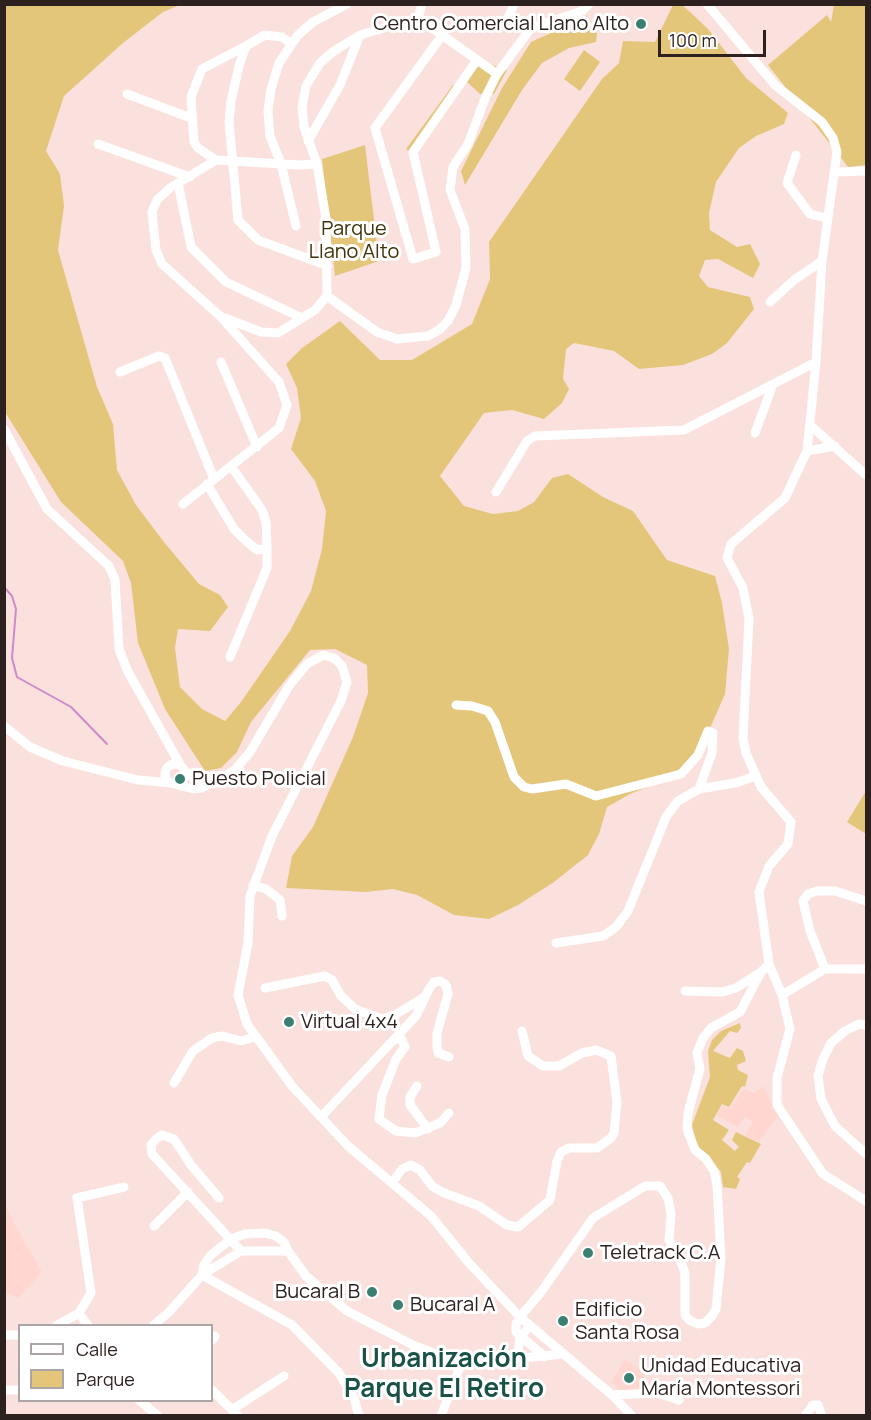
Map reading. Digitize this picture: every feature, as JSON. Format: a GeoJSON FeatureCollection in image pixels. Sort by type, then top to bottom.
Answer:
{"type":"FeatureCollection","features":[{"type":"Feature","properties":{"kind":"street"},"geometry":{"type":"LineString","coordinates":[[296,226],[281,164],[270,136],[268,111],[279,63],[291,44],[313,22],[347,4]]}},
{"type":"Feature","properties":{"kind":"street"},"geometry":{"type":"LineString","coordinates":[[418,18],[422,4]]}},
{"type":"Feature","properties":{"kind":"street"},"geometry":{"type":"LineString","coordinates":[[507,20],[514,4]]}},
{"type":"Feature","properties":{"kind":"street"},"geometry":{"type":"LineString","coordinates":[[327,296],[376,332],[397,339],[428,336],[448,321],[462,287],[467,253],[465,229],[450,190],[453,167],[468,144],[497,74],[531,28],[582,11],[589,4]]}},
{"type":"Feature","properties":{"kind":"street"},"geometry":{"type":"LineString","coordinates":[[707,4],[775,85],[822,122],[833,138],[837,152],[836,172],[826,218],[807,451],[785,498],[742,533],[731,544],[728,551],[731,568],[746,599],[749,619],[743,738],[756,776],[770,799],[791,822],[788,844],[770,866],[759,892],[769,964],[782,995],[790,1029],[777,1078],[775,1093],[777,1105],[823,1174],[867,1201]]}},
{"type":"Feature","properties":{"kind":"street"},"geometry":{"type":"LineString","coordinates":[[220,316],[272,335],[315,310],[327,296],[326,219],[317,164],[308,141],[302,107],[306,86],[320,63],[334,51],[360,35],[418,18],[497,74]]}},
{"type":"Feature","properties":{"kind":"street"},"geometry":{"type":"LineString","coordinates":[[291,44],[282,37],[272,34],[265,35],[198,73],[191,97],[194,142],[198,148],[216,160],[317,164]]}},
{"type":"Feature","properties":{"kind":"street"},"geometry":{"type":"LineString","coordinates":[[443,34],[375,128],[411,258],[434,254],[436,248],[413,152],[477,60]]}},
{"type":"Feature","properties":{"kind":"street"},"geometry":{"type":"LineString","coordinates":[[308,141],[340,85],[360,35]]}},
{"type":"Feature","properties":{"kind":"street"},"geometry":{"type":"LineString","coordinates":[[246,45],[231,101],[238,220],[258,240],[328,266]]}},
{"type":"Feature","properties":{"kind":"street"},"geometry":{"type":"LineString","coordinates":[[128,94],[191,118]]}},
{"type":"Feature","properties":{"kind":"street"},"geometry":{"type":"LineString","coordinates":[[98,144],[190,177]]}},
{"type":"Feature","properties":{"kind":"street"},"geometry":{"type":"LineString","coordinates":[[796,155],[787,183],[810,214],[826,218]]}},
{"type":"Feature","properties":{"kind":"street"},"geometry":{"type":"LineString","coordinates":[[183,504],[279,429],[287,405],[279,382],[220,316],[162,264],[156,250],[152,212],[157,200],[178,183],[216,160]]}},
{"type":"Feature","properties":{"kind":"street"},"geometry":{"type":"LineString","coordinates":[[836,172],[867,171]]}},
{"type":"Feature","properties":{"kind":"street"},"geometry":{"type":"LineString","coordinates":[[178,183],[191,247],[226,282],[302,318]]}},
{"type":"Feature","properties":{"kind":"street"},"geometry":{"type":"LineString","coordinates":[[770,302],[794,280],[822,261]]}},
{"type":"Feature","properties":{"kind":"street"},"geometry":{"type":"LineString","coordinates":[[120,372],[159,356],[165,358],[210,482],[234,529],[257,550],[267,548]]}},
{"type":"Feature","properties":{"kind":"street"},"geometry":{"type":"LineString","coordinates":[[222,362],[257,447]]}},
{"type":"Feature","properties":{"kind":"street"},"geometry":{"type":"LineString","coordinates":[[496,492],[527,441],[535,436],[684,430],[816,362]]}},
{"type":"Feature","properties":{"kind":"street"},"geometry":{"type":"LineString","coordinates":[[755,433],[773,384]]}},
{"type":"Feature","properties":{"kind":"street"},"geometry":{"type":"LineString","coordinates":[[810,425],[867,475]]}},
{"type":"Feature","properties":{"kind":"street"},"geometry":{"type":"LineString","coordinates":[[4,429],[47,509],[109,566],[115,580],[119,649],[128,672],[182,767],[198,782],[216,783]]}},
{"type":"Feature","properties":{"kind":"street"},"geometry":{"type":"LineString","coordinates":[[807,451],[835,446]]}},
{"type":"Feature","properties":{"kind":"street"},"geometry":{"type":"LineString","coordinates":[[230,657],[267,568],[266,522],[262,510],[231,466]]}},
{"type":"Feature","properties":{"kind":"street"},"geometry":{"type":"LineString","coordinates":[[4,726],[42,753],[63,761],[193,789],[216,783],[234,771],[250,752],[289,686],[308,664],[324,656],[334,658],[342,666],[347,682],[340,701],[278,826],[253,885],[248,907],[248,943],[238,995],[247,1024],[292,1086],[348,1146],[431,1216],[469,1263],[520,1317],[612,1395],[632,1416]]}},
{"type":"Feature","properties":{"kind":"street"},"geometry":{"type":"LineString","coordinates":[[456,705],[472,706],[488,711],[495,722],[514,777],[524,787],[532,789],[566,784],[596,796],[681,774],[698,755],[708,731],[713,733],[712,753],[699,789]]}},
{"type":"Feature","properties":{"kind":"street"},"geometry":{"type":"LineString","coordinates":[[172,749],[166,779],[172,784]]}},
{"type":"Feature","properties":{"kind":"street"},"geometry":{"type":"LineString","coordinates":[[132,777],[154,776],[175,764],[182,767]]}},
{"type":"Feature","properties":{"kind":"street"},"geometry":{"type":"LineString","coordinates":[[172,784],[184,779],[182,767]]}},
{"type":"Feature","properties":{"kind":"street"},"geometry":{"type":"LineString","coordinates":[[556,943],[603,936],[616,927],[628,911],[669,812],[678,801],[699,789],[735,783],[756,776]]}},
{"type":"Feature","properties":{"kind":"street"},"geometry":{"type":"LineString","coordinates":[[253,885],[266,890],[280,900],[282,916]]}},
{"type":"Feature","properties":{"kind":"street"},"geometry":{"type":"LineString","coordinates":[[825,969],[810,931],[803,902],[808,894],[817,891],[849,893],[867,901]]}},
{"type":"Feature","properties":{"kind":"street"},"geometry":{"type":"LineString","coordinates":[[685,991],[722,992],[736,988],[769,964]]}},
{"type":"Feature","properties":{"kind":"street"},"geometry":{"type":"LineString","coordinates":[[782,995],[825,969],[867,969]]}},
{"type":"Feature","properties":{"kind":"street"},"geometry":{"type":"LineString","coordinates":[[545,1357],[520,1336],[516,1328],[520,1317],[541,1292],[592,1218],[645,1186],[654,1184],[664,1192],[670,1209],[669,1240],[685,1274],[685,1315],[689,1320],[698,1324],[705,1323],[716,1309],[721,1258],[717,1185],[714,1171],[690,1141],[687,1129],[688,1113],[698,1081],[700,1069],[697,1053],[703,1038],[711,1028],[740,1012],[760,972]]}},
{"type":"Feature","properties":{"kind":"street"},"geometry":{"type":"LineString","coordinates":[[265,988],[325,976],[332,980],[341,996],[355,1009],[382,1020],[395,1015],[426,995]]}},
{"type":"Feature","properties":{"kind":"street"},"geometry":{"type":"LineString","coordinates":[[321,1117],[416,1016],[434,982],[443,981],[446,985],[447,994],[437,1033],[437,1046],[438,1053],[449,1057]]}},
{"type":"Feature","properties":{"kind":"street"},"geometry":{"type":"LineString","coordinates":[[867,1025],[859,1024],[845,1031],[831,1043],[818,1076],[821,1099],[835,1126],[867,1154]]}},
{"type":"Feature","properties":{"kind":"street"},"geometry":{"type":"LineString","coordinates":[[392,1183],[402,1169],[411,1165],[420,1170],[432,1186],[442,1192],[479,1206],[509,1226],[518,1227],[550,1200],[557,1161],[561,1152],[569,1148],[597,1148],[611,1138],[614,1133],[617,1102],[611,1056],[597,1050],[582,1053],[559,1066],[543,1066],[528,1056],[522,1031]]}},
{"type":"Feature","properties":{"kind":"street"},"geometry":{"type":"LineString","coordinates":[[174,1083],[193,1051],[212,1038],[222,1036],[241,1041],[255,1037]]}},
{"type":"Feature","properties":{"kind":"street"},"geometry":{"type":"LineString","coordinates":[[396,1039],[402,1040],[405,1047],[396,1059],[382,1095],[379,1119],[406,1134],[428,1129],[440,1123],[449,1113]]}},
{"type":"Feature","properties":{"kind":"street"},"geometry":{"type":"LineString","coordinates":[[417,1086],[410,1097],[410,1105],[428,1129]]}},
{"type":"Feature","properties":{"kind":"street"},"geometry":{"type":"LineString","coordinates":[[219,1198],[190,1165],[180,1145],[174,1139],[162,1135],[156,1139],[150,1150],[241,1251]]}},
{"type":"Feature","properties":{"kind":"street"},"geometry":{"type":"LineString","coordinates":[[60,1324],[79,1313],[91,1293],[92,1285],[77,1198],[124,1187]]}},
{"type":"Feature","properties":{"kind":"street"},"geometry":{"type":"LineString","coordinates":[[154,1226],[188,1192]]}},
{"type":"Feature","properties":{"kind":"street"},"geometry":{"type":"LineString","coordinates":[[202,1275],[204,1265],[211,1255],[231,1239],[245,1234],[266,1233],[284,1242],[306,1276],[346,1311],[413,1345],[461,1364],[563,1354]]}},
{"type":"Feature","properties":{"kind":"street"},"geometry":{"type":"LineString","coordinates":[[155,1324],[202,1275],[241,1251],[288,1251]]}},
{"type":"Feature","properties":{"kind":"street"},"geometry":{"type":"LineString","coordinates":[[202,1275],[292,1325],[339,1374],[354,1398],[359,1416]]}},
{"type":"Feature","properties":{"kind":"street"},"geometry":{"type":"LineString","coordinates":[[79,1313],[87,1324]]}},
{"type":"Feature","properties":{"kind":"street"},"geometry":{"type":"LineString","coordinates":[[517,1359],[520,1336],[530,1326]]}},
{"type":"Feature","properties":{"kind":"street"},"geometry":{"type":"LineString","coordinates":[[441,1416],[461,1364]]}},
{"type":"Feature","properties":{"kind":"street"},"geometry":{"type":"LineString","coordinates":[[213,1391],[235,1412],[284,1376]]}},
{"type":"Feature","properties":{"kind":"street"},"geometry":{"type":"LineString","coordinates":[[612,1395],[657,1393],[679,1400]]}},
{"type":"Feature","properties":{"kind":"street"},"geometry":{"type":"LineString","coordinates":[[140,1402],[158,1416]]}},
{"type":"Feature","properties":{"kind":"street"},"geometry":{"type":"LineString","coordinates":[[805,1416],[813,1405],[818,1405],[822,1416]]}},
{"type":"Feature","properties":{"kind":"shaded area"},"geometry":{"type":"Polygon","coordinates":[[[763,1086],[778,1116],[759,1142],[745,1135],[753,1122],[745,1116],[738,1127],[717,1116],[723,1106],[730,1108],[744,1089],[754,1093],[763,1086]]]}},
{"type":"Feature","properties":{"kind":"shaded area"},"geometry":{"type":"Polygon","coordinates":[[[4,1199],[9,1214],[41,1270],[40,1275],[19,1298],[5,1293],[4,1199]]]}},
{"type":"Feature","properties":{"kind":"shaded area","name":"Unidad Educativa María Montessori"},"geometry":{"type":"Polygon","coordinates":[[[625,1360],[645,1373],[641,1390],[620,1390],[611,1382],[625,1360]]]}},
{"type":"Feature","properties":{"kind":"green space"},"geometry":{"type":"Polygon","coordinates":[[[5,5],[180,5],[163,12],[123,43],[64,96],[46,151],[60,174],[64,206],[58,250],[97,387],[113,424],[117,470],[136,505],[164,542],[199,584],[220,595],[228,607],[210,631],[178,629],[175,648],[180,687],[202,709],[225,721],[241,702],[290,631],[311,591],[322,549],[326,511],[315,481],[291,449],[301,418],[297,388],[286,364],[302,348],[340,321],[380,360],[412,360],[472,324],[490,279],[489,242],[602,79],[619,63],[623,41],[655,42],[673,5],[682,5],[689,11],[708,29],[746,78],[788,113],[784,124],[756,136],[739,148],[716,182],[709,213],[710,230],[737,247],[750,244],[760,264],[753,278],[718,259],[705,260],[699,276],[708,287],[750,297],[754,309],[727,343],[712,354],[683,365],[639,369],[614,351],[574,343],[566,349],[563,379],[569,389],[562,403],[544,419],[512,410],[484,413],[440,476],[464,506],[493,514],[518,511],[534,502],[552,478],[568,474],[603,497],[633,511],[667,560],[715,576],[722,603],[729,649],[725,694],[697,758],[658,783],[630,794],[607,807],[599,834],[588,855],[554,882],[518,905],[489,919],[454,915],[417,895],[393,889],[366,892],[286,888],[292,856],[313,827],[353,737],[368,693],[367,665],[335,649],[310,650],[251,722],[237,752],[221,768],[205,771],[165,709],[138,643],[131,583],[123,561],[61,502],[5,412],[5,5]]]}},
{"type":"Feature","properties":{"kind":"green space"},"geometry":{"type":"Polygon","coordinates":[[[834,5],[866,5],[866,165],[848,167],[768,65],[827,15],[831,22],[834,5]]]}},
{"type":"Feature","properties":{"kind":"green space"},"geometry":{"type":"Polygon","coordinates":[[[588,23],[597,33],[596,42],[569,48],[542,63],[522,90],[465,185],[461,171],[502,88],[531,42],[562,28],[588,23]]]}},
{"type":"Feature","properties":{"kind":"green space"},"geometry":{"type":"Polygon","coordinates":[[[584,50],[600,62],[580,91],[564,79],[584,50]]]}},
{"type":"Feature","properties":{"kind":"green space"},"geometry":{"type":"Polygon","coordinates":[[[479,60],[507,70],[494,94],[480,94],[466,81],[479,60]]]}},
{"type":"Feature","properties":{"kind":"green space"},"geometry":{"type":"Polygon","coordinates":[[[453,85],[462,89],[415,156],[406,149],[453,85]]]}},
{"type":"Feature","properties":{"kind":"green space","name":"Parque Llano Alto"},"geometry":{"type":"Polygon","coordinates":[[[365,145],[379,261],[335,276],[322,159],[365,145]]]}},
{"type":"Feature","properties":{"kind":"green space"},"geometry":{"type":"Polygon","coordinates":[[[866,791],[866,834],[847,822],[866,791]]]}},
{"type":"Feature","properties":{"kind":"green space"},"geometry":{"type":"Polygon","coordinates":[[[740,1023],[741,1028],[737,1033],[730,1031],[713,1051],[730,1058],[737,1048],[743,1051],[746,1061],[737,1065],[738,1070],[748,1075],[745,1087],[742,1086],[729,1107],[722,1104],[713,1120],[729,1130],[722,1140],[735,1151],[739,1147],[732,1140],[736,1132],[761,1144],[750,1163],[747,1162],[737,1177],[740,1179],[736,1189],[723,1187],[721,1172],[697,1145],[692,1125],[710,1077],[708,1051],[712,1040],[721,1031],[740,1023]]]}},
{"type":"Feature","properties":{"kind":"waterway"},"geometry":{"type":"LineString","coordinates":[[4,587],[12,596],[16,609],[12,658],[17,677],[71,707],[107,744]]}},
{"type":"Feature","properties":{"kind":"place","name":"Centro Comercial Llano Alto"},"geometry":{"type":"Point","coordinates":[641,24]}},
{"type":"Feature","properties":{"kind":"place","name":"Puesto Policial"},"geometry":{"type":"Point","coordinates":[180,779]}},
{"type":"Feature","properties":{"kind":"place","name":"Virtual 4x4"},"geometry":{"type":"Point","coordinates":[289,1022]}},
{"type":"Feature","properties":{"kind":"place","name":"Teletrack C.A"},"geometry":{"type":"Point","coordinates":[588,1253]}},
{"type":"Feature","properties":{"kind":"place","name":"Bucaral B"},"geometry":{"type":"Point","coordinates":[372,1292]}},
{"type":"Feature","properties":{"kind":"place","name":"Bucaral A"},"geometry":{"type":"Point","coordinates":[398,1305]}},
{"type":"Feature","properties":{"kind":"place","name":"Edificio Santa Rosa"},"geometry":{"type":"Point","coordinates":[563,1321]}},
{"type":"Feature","properties":{"kind":"place","name":"Unidad Educativa María Montessori"},"geometry":{"type":"Point","coordinates":[629,1378]}},
{"type":"Feature","properties":{"kind":"district","name":"Urbanización Parque El Retiro"},"geometry":{"type":"Point","coordinates":[444,1375]}}]}
